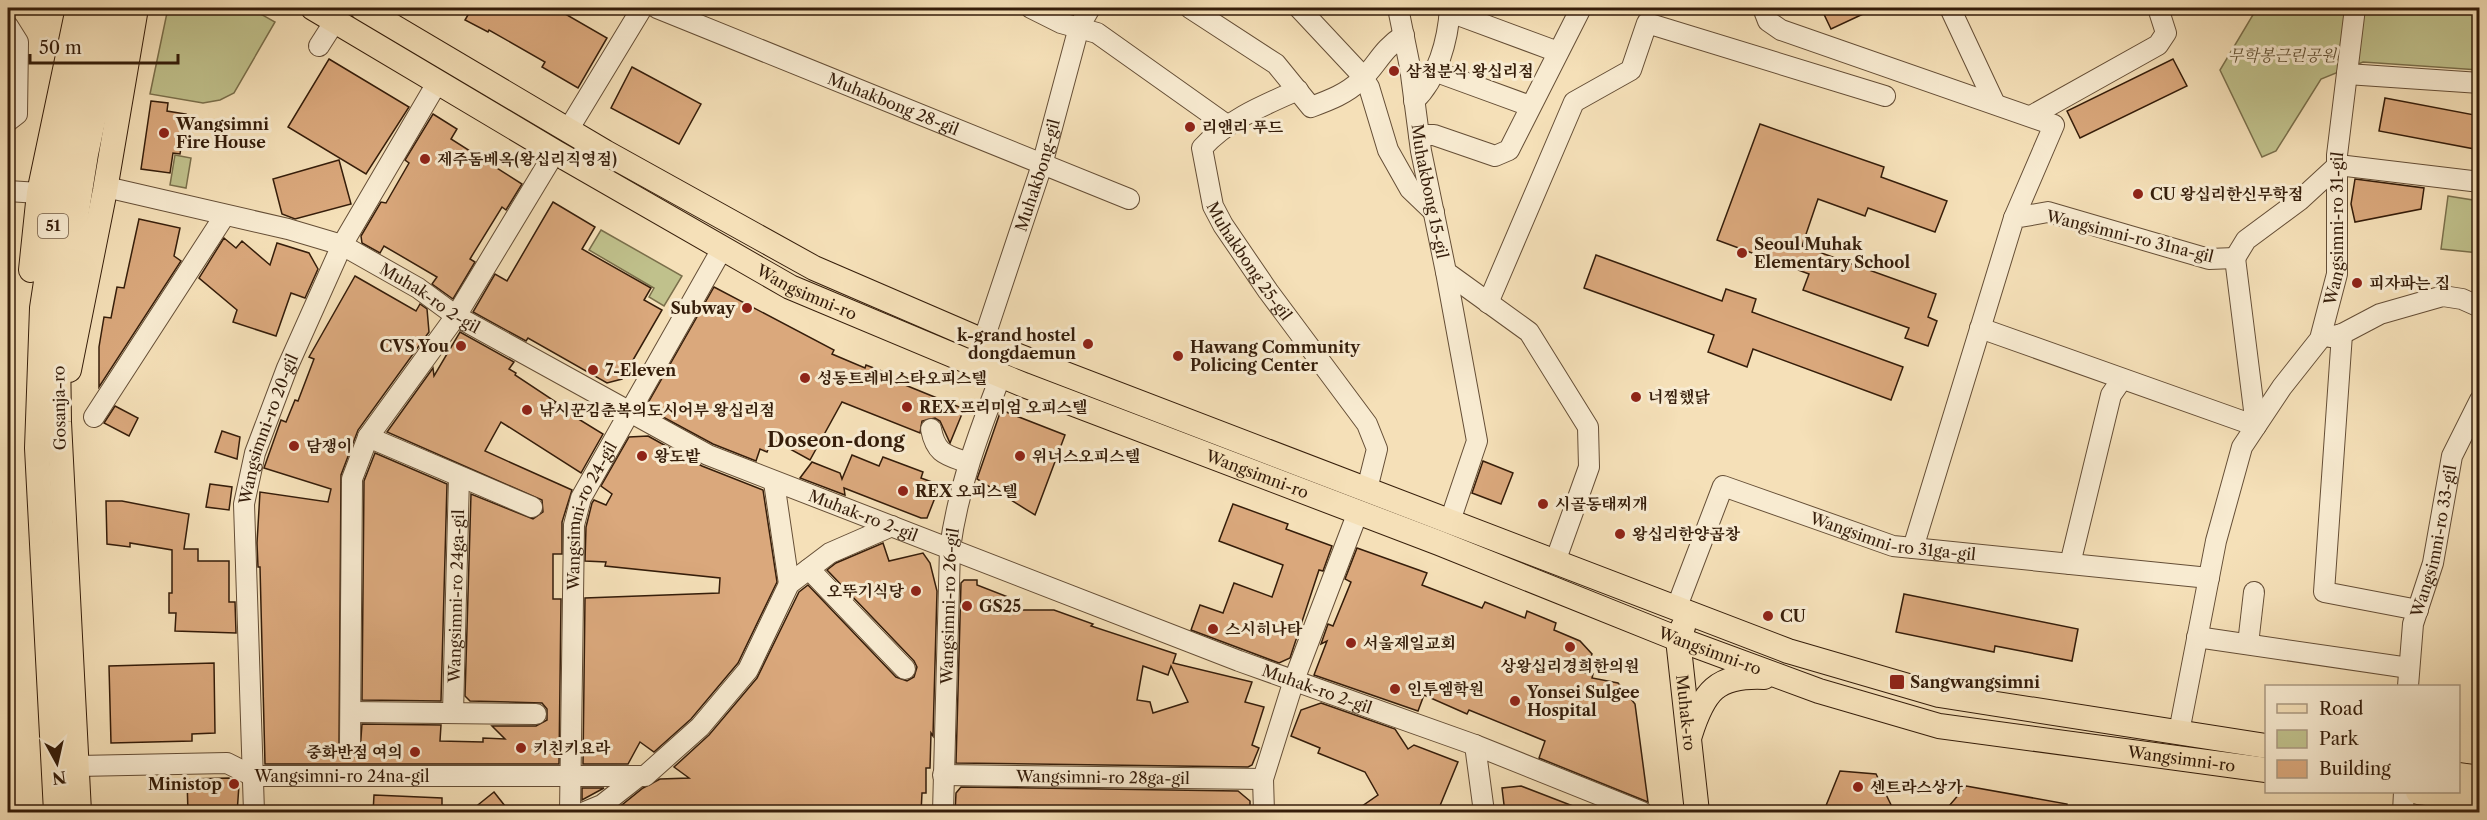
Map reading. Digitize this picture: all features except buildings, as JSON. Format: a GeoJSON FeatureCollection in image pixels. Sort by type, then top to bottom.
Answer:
{"type":"FeatureCollection","features":[{"type":"Feature","properties":{"kind":"main road"},"geometry":{"type":"LineString","coordinates":[[37,448],[28,408],[20,193],[78,8]]}},
{"type":"Feature","properties":{"kind":"main road","name":"Gosanja-ro"},"geometry":{"type":"LineString","coordinates":[[56,813],[37,448],[42,308],[50,244],[96,8]]}},
{"type":"Feature","properties":{"kind":"main road","name":"Gosanja-ro"},"geometry":{"type":"LineString","coordinates":[[79,813],[58,422],[58,350],[63,298],[86,154],[117,8]]}},
{"type":"Feature","properties":{"kind":"main road"},"geometry":{"type":"LineString","coordinates":[[58,422],[106,187],[136,8]]}},
{"type":"Feature","properties":{"kind":"main road","name":"Wangsimni-ro"},"geometry":{"type":"LineString","coordinates":[[313,8],[437,83],[790,287],[1001,375],[1358,512],[1678,639],[1833,695],[1940,726],[2265,770]]}},
{"type":"Feature","properties":{"kind":"main road","name":"Wangsimni-ro"},"geometry":{"type":"LineString","coordinates":[[362,8],[568,130],[814,268],[983,342],[1788,651],[1939,694],[2265,746]]}},
{"type":"Feature","properties":{"kind":"main road","name":"Muhak-ro"},"geometry":{"type":"LineString","coordinates":[[1682,611],[1678,639],[1697,813]]}},
{"type":"Feature","properties":{"kind":"main road"},"geometry":{"type":"LineString","coordinates":[[1833,695],[1841,667]]}},
{"type":"Feature","properties":{"kind":"main road"},"geometry":{"type":"LineString","coordinates":[[1688,740],[1699,710],[1712,691],[1727,678],[1779,677]]}},
{"type":"Feature","properties":{"kind":"main road"},"geometry":{"type":"LineString","coordinates":[[2202,762],[2206,736]]}},
{"type":"Feature","properties":{"kind":"main road"},"geometry":{"type":"LineString","coordinates":[[2460,775],[2480,778]]}},
{"type":"Feature","properties":{"kind":"main road"},"geometry":{"type":"LineString","coordinates":[[2427,793],[2480,799]]}},
{"type":"Feature","properties":{"kind":"street"},"geometry":{"type":"LineString","coordinates":[[568,130],[642,8]]}},
{"type":"Feature","properties":{"kind":"street","name":"Muhakbong 28-gil"},"geometry":{"type":"LineString","coordinates":[[657,8],[1129,199]]}},
{"type":"Feature","properties":{"kind":"street"},"geometry":{"type":"LineString","coordinates":[[1031,8],[1061,23],[1098,33],[1228,126]]}},
{"type":"Feature","properties":{"kind":"street"},"geometry":{"type":"LineString","coordinates":[[1073,8],[1079,27]]}},
{"type":"Feature","properties":{"kind":"street","name":"Muhakbong-gil"},"geometry":{"type":"LineString","coordinates":[[983,342],[1042,165],[1079,27],[1090,8]]}},
{"type":"Feature","properties":{"kind":"street"},"geometry":{"type":"LineString","coordinates":[[1190,8],[1276,64],[1311,107],[1344,94],[1363,78],[1386,47],[1404,35]]}},
{"type":"Feature","properties":{"kind":"street"},"geometry":{"type":"LineString","coordinates":[[1299,8],[1369,87],[1388,150],[1410,189],[1434,212]]}},
{"type":"Feature","properties":{"kind":"street","name":"Muhakbong 15-gil"},"geometry":{"type":"LineString","coordinates":[[1398,8],[1419,135],[1446,272],[1529,332],[1588,427],[1589,467],[1555,562]]}},
{"type":"Feature","properties":{"kind":"street"},"geometry":{"type":"LineString","coordinates":[[1419,135],[1434,135],[1495,156],[1509,150],[1581,8]]}},
{"type":"Feature","properties":{"kind":"street"},"geometry":{"type":"LineString","coordinates":[[1763,8],[1768,21],[1781,30],[2054,124],[2014,218],[1913,548]]}},
{"type":"Feature","properties":{"kind":"street"},"geometry":{"type":"LineString","coordinates":[[1950,8],[1995,104]]}},
{"type":"Feature","properties":{"kind":"street"},"geometry":{"type":"LineString","coordinates":[[2031,117],[2158,45],[2166,33],[2158,8]]}},
{"type":"Feature","properties":{"kind":"street","name":"Wangsimni-ro 31-gil"},"geometry":{"type":"LineString","coordinates":[[2179,732],[2209,578],[2242,447],[2320,339],[2337,274],[2338,165],[2355,8]]}},
{"type":"Feature","properties":{"kind":"street"},"geometry":{"type":"LineString","coordinates":[[1414,101],[1427,89],[1448,33],[1450,10],[1558,52]]}},
{"type":"Feature","properties":{"kind":"street"},"geometry":{"type":"LineString","coordinates":[[319,46],[334,21]]}},
{"type":"Feature","properties":{"kind":"street"},"geometry":{"type":"LineString","coordinates":[[1488,303],[1574,102],[1631,70],[1647,23],[1885,96]]}},
{"type":"Feature","properties":{"kind":"street"},"geometry":{"type":"LineString","coordinates":[[8,26],[18,42],[17,114],[8,120]]}},
{"type":"Feature","properties":{"kind":"street"},"geometry":{"type":"LineString","coordinates":[[1434,71],[1530,106]]}},
{"type":"Feature","properties":{"kind":"street"},"geometry":{"type":"LineString","coordinates":[[2347,74],[2480,83]]}},
{"type":"Feature","properties":{"kind":"street","name":"Wangsimni-ro 20-gil"},"geometry":{"type":"LineString","coordinates":[[254,813],[244,504],[255,453],[287,369],[342,245],[437,83]]}},
{"type":"Feature","properties":{"kind":"street","name":"Muhakbong 25-gil"},"geometry":{"type":"LineString","coordinates":[[1298,90],[1215,133],[1202,148],[1213,206],[1268,291],[1367,424],[1377,449],[1367,489]]}},
{"type":"Feature","properties":{"kind":"street"},"geometry":{"type":"LineString","coordinates":[[350,744],[352,479],[368,437],[456,316],[555,152]]}},
{"type":"Feature","properties":{"kind":"street"},"geometry":{"type":"LineString","coordinates":[[2338,165],[2480,182]]}},
{"type":"Feature","properties":{"kind":"street","name":"Wangsimni-ro 31na-gil"},"geometry":{"type":"LineString","coordinates":[[2014,218],[2048,212],[2209,259],[2235,258],[2246,240],[2300,200],[2338,165]]}},
{"type":"Feature","properties":{"kind":"street","name":"Muhak-ro 2-gil"},"geometry":{"type":"LineString","coordinates":[[106,187],[225,215],[250,214],[342,245],[418,288],[456,316],[708,455],[1294,680],[1474,746],[1642,813]]}},
{"type":"Feature","properties":{"kind":"street"},"geometry":{"type":"LineString","coordinates":[[94,417],[225,215]]}},
{"type":"Feature","properties":{"kind":"street","name":"Wangsimni-ro 24-gil"},"geometry":{"type":"LineString","coordinates":[[570,813],[574,525],[581,498],[628,411],[722,249]]}},
{"type":"Feature","properties":{"kind":"street"},"geometry":{"type":"LineString","coordinates":[[1980,328],[2256,426],[2235,258]]}},
{"type":"Feature","properties":{"kind":"street"},"geometry":{"type":"LineString","coordinates":[[1446,272],[1477,441],[1450,521]]}},
{"type":"Feature","properties":{"kind":"street"},"geometry":{"type":"LineString","coordinates":[[2320,339],[2342,334],[2380,314],[2443,296],[2462,299],[2480,307]]}},
{"type":"Feature","properties":{"kind":"street"},"geometry":{"type":"LineString","coordinates":[[2342,334],[2324,592],[2418,610]]}},
{"type":"Feature","properties":{"kind":"street"},"geometry":{"type":"LineString","coordinates":[[983,342],[1001,375]]}},
{"type":"Feature","properties":{"kind":"street","name":"Wangsimni-ro 26-gil"},"geometry":{"type":"LineString","coordinates":[[943,813],[950,548],[955,510],[1001,375]]}},
{"type":"Feature","properties":{"kind":"street"},"geometry":{"type":"LineString","coordinates":[[2070,564],[2111,395],[2122,379]]}},
{"type":"Feature","properties":{"kind":"street","name":"Wangsimni-ro 33-gil"},"geometry":{"type":"LineString","coordinates":[[2408,677],[2413,624],[2433,563],[2452,456],[2480,400]]}},
{"type":"Feature","properties":{"kind":"street"},"geometry":{"type":"LineString","coordinates":[[931,429],[933,442],[940,452],[969,464]]}},
{"type":"Feature","properties":{"kind":"street"},"geometry":{"type":"LineString","coordinates":[[368,437],[532,507]]}},
{"type":"Feature","properties":{"kind":"street","name":"Wangsimni-ro 24ga-gil"},"geometry":{"type":"LineString","coordinates":[[453,713],[459,477]]}},
{"type":"Feature","properties":{"kind":"street"},"geometry":{"type":"LineString","coordinates":[[774,482],[789,584]]}},
{"type":"Feature","properties":{"kind":"street","name":"Wangsimni-ro 31ga-gil"},"geometry":{"type":"LineString","coordinates":[[1723,486],[1893,546],[2209,578]]}},
{"type":"Feature","properties":{"kind":"street","name":"Wangsimni-ro"},"geometry":{"type":"LineString","coordinates":[[1682,611],[1723,486]]}},
{"type":"Feature","properties":{"kind":"street"},"geometry":{"type":"LineString","coordinates":[[1264,813],[1263,778],[1294,680],[1358,512]]}},
{"type":"Feature","properties":{"kind":"street"},"geometry":{"type":"LineString","coordinates":[[585,813],[602,805],[639,776],[645,776],[672,754],[728,695],[747,670],[789,584],[830,553],[892,526]]}},
{"type":"Feature","properties":{"kind":"street"},"geometry":{"type":"LineString","coordinates":[[808,569],[905,669]]}},
{"type":"Feature","properties":{"kind":"street"},"geometry":{"type":"LineString","coordinates":[[2248,644],[2254,592]]}},
{"type":"Feature","properties":{"kind":"street"},"geometry":{"type":"LineString","coordinates":[[2197,637],[2248,644],[2408,677]]}},
{"type":"Feature","properties":{"kind":"street"},"geometry":{"type":"LineString","coordinates":[[351,712],[536,714]]}},
{"type":"Feature","properties":{"kind":"street"},"geometry":{"type":"LineString","coordinates":[[1474,746],[1484,813]]}},
{"type":"Feature","properties":{"kind":"street","name":"Wangsimni-ro 24na-gil"},"geometry":{"type":"LineString","coordinates":[[78,766],[227,763],[253,776],[639,776]]}},
{"type":"Feature","properties":{"kind":"street","name":"Wangsimni-ro 28ga-gil"},"geometry":{"type":"LineString","coordinates":[[943,775],[1263,778]]}},
{"type":"Feature","properties":{"kind":"street"},"geometry":{"type":"LineString","coordinates":[[2403,813],[2404,793]]}},
{"type":"Feature","properties":{"kind":"green space"},"geometry":{"type":"Polygon","coordinates":[[[168,8],[250,8],[275,22],[234,93],[220,100],[203,103],[150,94],[168,8]]]}},
{"type":"Feature","properties":{"kind":"green space","name":"무학봉근린공원"},"geometry":{"type":"Polygon","coordinates":[[[2257,8],[2479,8],[2479,70],[2363,62],[2321,79],[2276,151],[2262,157],[2220,70],[2257,8]]]}},
{"type":"Feature","properties":{"kind":"green space"},"geometry":{"type":"Polygon","coordinates":[[[175,155],[191,158],[186,188],[170,185],[175,155]]]}},
{"type":"Feature","properties":{"kind":"green space"},"geometry":{"type":"Polygon","coordinates":[[[2448,196],[2479,201],[2479,253],[2441,249],[2448,196]]]}},
{"type":"Feature","properties":{"kind":"green space"},"geometry":{"type":"Polygon","coordinates":[[[601,230],[682,276],[664,306],[649,297],[654,288],[589,250],[601,230]]]}},
{"type":"Feature","properties":{"kind":"place","name":"삼첩분식 왕십리점"},"geometry":{"type":"Point","coordinates":[1394,71]}},
{"type":"Feature","properties":{"kind":"place","name":"리앤리 푸드"},"geometry":{"type":"Point","coordinates":[1190,127]}},
{"type":"Feature","properties":{"kind":"place","name":"Wangsimni Fire House"},"geometry":{"type":"Point","coordinates":[164,133]}},
{"type":"Feature","properties":{"kind":"place","name":"제주돔베옥(왕십리직영점)"},"geometry":{"type":"Point","coordinates":[425,159]}},
{"type":"Feature","properties":{"kind":"place","name":"CU 왕십리한신무학점"},"geometry":{"type":"Point","coordinates":[2138,194]}},
{"type":"Feature","properties":{"kind":"place","name":"Seoul Muhak Elementary School"},"geometry":{"type":"Point","coordinates":[1742,253]}},
{"type":"Feature","properties":{"kind":"place","name":"피자파는 집"},"geometry":{"type":"Point","coordinates":[2357,283]}},
{"type":"Feature","properties":{"kind":"place","name":"Subway"},"geometry":{"type":"Point","coordinates":[747,308]}},
{"type":"Feature","properties":{"kind":"place","name":"k-grand hostel dongdaemun"},"geometry":{"type":"Point","coordinates":[1088,344]}},
{"type":"Feature","properties":{"kind":"place","name":"CVS You"},"geometry":{"type":"Point","coordinates":[461,346]}},
{"type":"Feature","properties":{"kind":"place","name":"Hawang Community Policing Center"},"geometry":{"type":"Point","coordinates":[1178,356]}},
{"type":"Feature","properties":{"kind":"place","name":"7-Eleven"},"geometry":{"type":"Point","coordinates":[593,370]}},
{"type":"Feature","properties":{"kind":"place","name":"성동트레비스타오피스텔"},"geometry":{"type":"Point","coordinates":[805,378]}},
{"type":"Feature","properties":{"kind":"place","name":"너찜했닭"},"geometry":{"type":"Point","coordinates":[1636,397]}},
{"type":"Feature","properties":{"kind":"place","name":"REX 프리미엄 오피스텔"},"geometry":{"type":"Point","coordinates":[907,407]}},
{"type":"Feature","properties":{"kind":"place","name":"낚시꾼김춘복의도시어부 왕십리점"},"geometry":{"type":"Point","coordinates":[527,410]}},
{"type":"Feature","properties":{"kind":"place","name":"담쟁이"},"geometry":{"type":"Point","coordinates":[294,446]}},
{"type":"Feature","properties":{"kind":"place","name":"왕도밭"},"geometry":{"type":"Point","coordinates":[642,456]}},
{"type":"Feature","properties":{"kind":"place","name":"위너스오피스텔"},"geometry":{"type":"Point","coordinates":[1020,456]}},
{"type":"Feature","properties":{"kind":"place","name":"REX 오피스텔"},"geometry":{"type":"Point","coordinates":[903,491]}},
{"type":"Feature","properties":{"kind":"place","name":"시골동태찌개"},"geometry":{"type":"Point","coordinates":[1543,504]}},
{"type":"Feature","properties":{"kind":"place","name":"왕십리한양곱창"},"geometry":{"type":"Point","coordinates":[1620,534]}},
{"type":"Feature","properties":{"kind":"place","name":"오뚜기식당"},"geometry":{"type":"Point","coordinates":[916,591]}},
{"type":"Feature","properties":{"kind":"place","name":"GS25"},"geometry":{"type":"Point","coordinates":[967,606]}},
{"type":"Feature","properties":{"kind":"place","name":"CU"},"geometry":{"type":"Point","coordinates":[1768,616]}},
{"type":"Feature","properties":{"kind":"place","name":"스시히나타"},"geometry":{"type":"Point","coordinates":[1213,629]}},
{"type":"Feature","properties":{"kind":"place","name":"서울제일교회"},"geometry":{"type":"Point","coordinates":[1351,643]}},
{"type":"Feature","properties":{"kind":"place","name":"상왕십리경희한의원"},"geometry":{"type":"Point","coordinates":[1570,647]}},
{"type":"Feature","properties":{"kind":"place","name":"Sangwangsimni"},"geometry":{"type":"Point","coordinates":[1897,682]}},
{"type":"Feature","properties":{"kind":"place","name":"인투엠학원"},"geometry":{"type":"Point","coordinates":[1395,689]}},
{"type":"Feature","properties":{"kind":"place","name":"Yonsei Sulgee Hospital"},"geometry":{"type":"Point","coordinates":[1515,701]}},
{"type":"Feature","properties":{"kind":"place","name":"키친키요라"},"geometry":{"type":"Point","coordinates":[521,748]}},
{"type":"Feature","properties":{"kind":"place","name":"중화반점 여의"},"geometry":{"type":"Point","coordinates":[415,752]}},
{"type":"Feature","properties":{"kind":"place","name":"Ministop"},"geometry":{"type":"Point","coordinates":[234,784]}},
{"type":"Feature","properties":{"kind":"place","name":"센트라스상가"},"geometry":{"type":"Point","coordinates":[1858,787]}},
{"type":"Feature","properties":{"kind":"district","name":"Doseon-dong"},"geometry":{"type":"Point","coordinates":[836,440]}}]}
